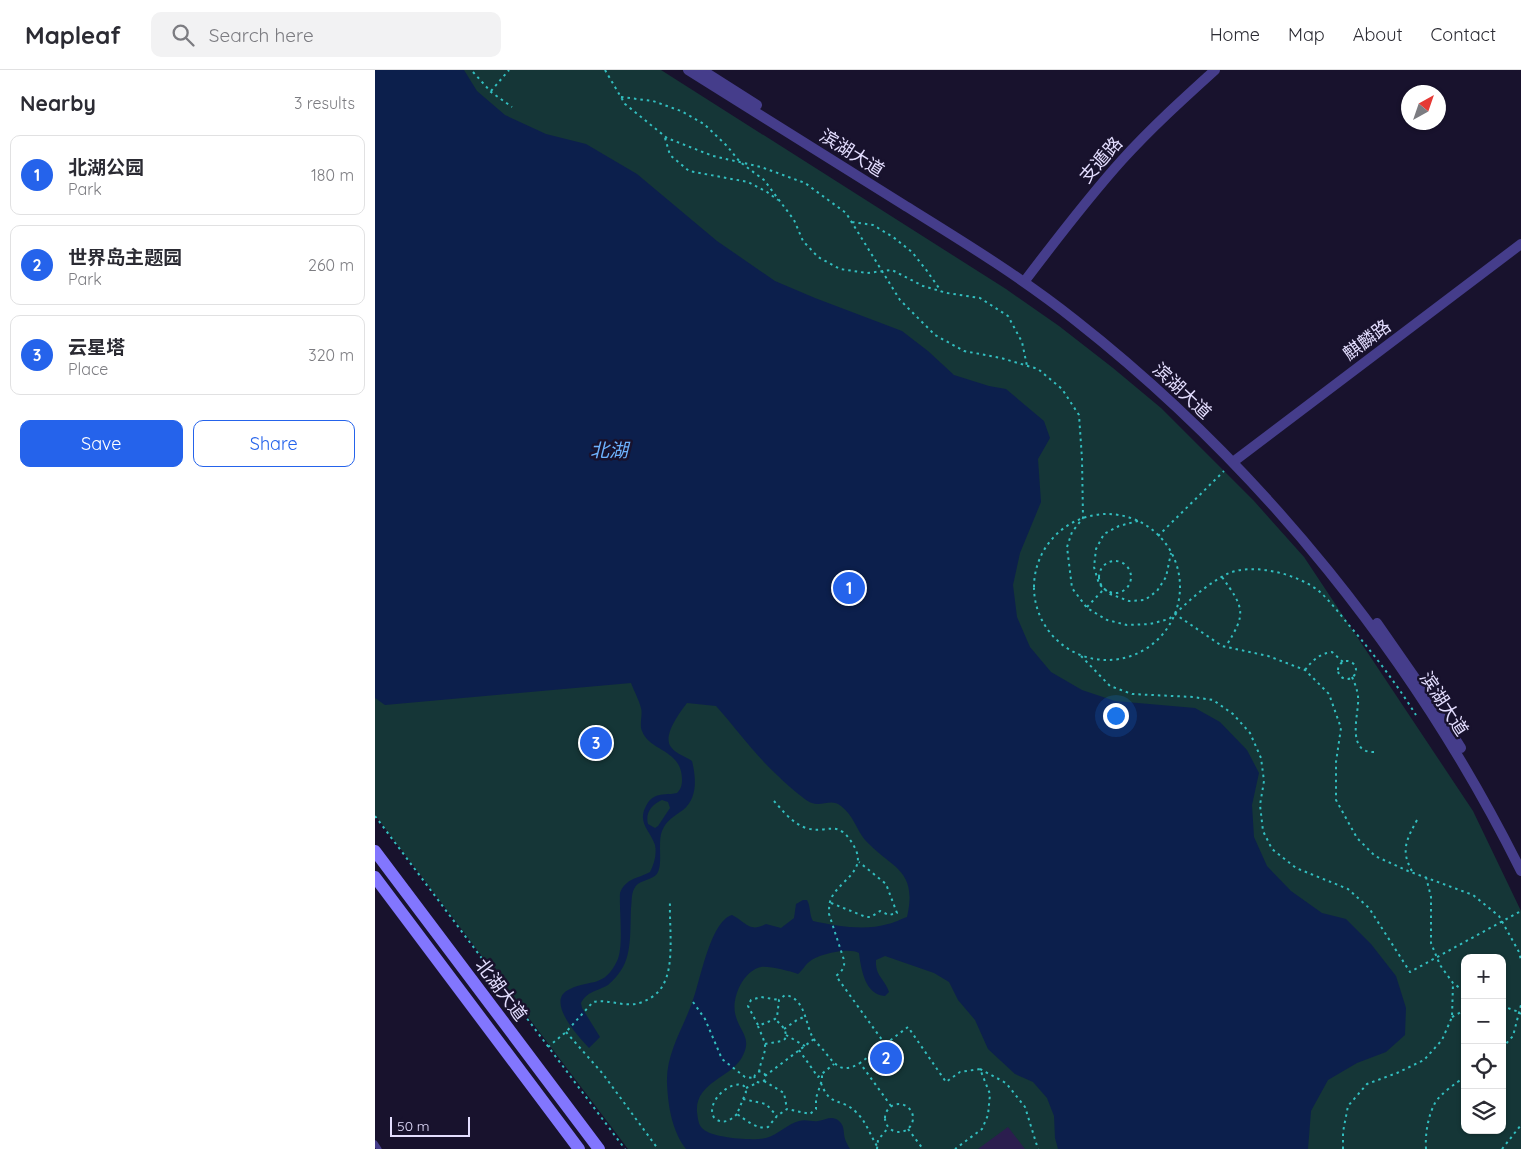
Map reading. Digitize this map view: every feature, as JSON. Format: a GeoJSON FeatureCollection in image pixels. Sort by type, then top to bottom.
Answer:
{"type":"FeatureCollection","features":[{"type":"Feature","properties":{"kind":"main road","name":"北湖大道"},"geometry":{"type":"LineString","coordinates":[[375,851],[599,1149]]}},
{"type":"Feature","properties":{"kind":"main road","name":"北湖大道"},"geometry":{"type":"LineString","coordinates":[[375,877],[579,1149]]}},
{"type":"Feature","properties":{"kind":"street","name":"滨湖大道"},"geometry":{"type":"LineString","coordinates":[[688,70],[1026,280]]}},
{"type":"Feature","properties":{"kind":"street","name":"滨湖大道"},"geometry":{"type":"LineString","coordinates":[[702,70],[1078,313],[1173,395],[1278,501],[1327,557],[1403,658],[1469,760],[1521,856]]}},
{"type":"Feature","properties":{"kind":"street","name":"支遁路"},"geometry":{"type":"LineString","coordinates":[[1026,280],[1121,160],[1164,116],[1215,70]]}},
{"type":"Feature","properties":{"kind":"street","name":"麒麟路"},"geometry":{"type":"LineString","coordinates":[[1236,460],[1521,244]]}},
{"type":"Feature","properties":{"kind":"street","name":"滨湖大道"},"geometry":{"type":"LineString","coordinates":[[1236,460],[1321,561],[1397,663],[1463,764],[1502,832],[1521,871]]}},
{"type":"Feature","properties":{"kind":"lane"},"geometry":{"type":"LineString","coordinates":[[375,1143],[379,1149]]}},
{"type":"Feature","properties":{"kind":"path"},"geometry":{"type":"LineString","coordinates":[[491,92],[509,70]]}},
{"type":"Feature","properties":{"kind":"path"},"geometry":{"type":"LineString","coordinates":[[605,70],[625,104],[667,138],[713,156],[761,166],[805,183],[846,214],[900,300],[935,335],[964,351],[1001,358],[1038,369],[1062,389],[1079,415],[1083,467],[1083,518],[1072,532],[1067,547],[1072,588],[1087,608],[1107,620],[1127,625],[1150,624],[1169,619],[1203,589],[1228,573],[1253,568],[1289,574],[1319,591],[1373,653],[1397,685],[1416,716]]}},
{"type":"Feature","properties":{"kind":"path"},"geometry":{"type":"LineString","coordinates":[[473,72],[491,92],[512,108]]}},
{"type":"Feature","properties":{"kind":"path"},"geometry":{"type":"LineString","coordinates":[[621,97],[653,101],[681,110],[703,124],[727,146],[740,162],[764,180],[794,220],[803,241],[818,258],[840,269],[867,273],[892,270],[923,286],[980,298],[1008,316],[1022,342],[1027,366]]}},
{"type":"Feature","properties":{"kind":"path"},"geometry":{"type":"LineString","coordinates":[[664,136],[671,155],[689,171],[748,182],[767,192],[781,203]]}},
{"type":"Feature","properties":{"kind":"path"},"geometry":{"type":"LineString","coordinates":[[852,222],[873,225],[893,237],[911,252],[941,291]]}},
{"type":"Feature","properties":{"kind":"path"},"geometry":{"type":"LineString","coordinates":[[1158,536],[1236,460]]}},
{"type":"Feature","properties":{"kind":"path"},"geometry":{"type":"LineString","coordinates":[[1081,656],[1111,660],[1126,658],[1147,649],[1164,634],[1175,614],[1180,593],[1179,572],[1171,552],[1152,529],[1125,516],[1097,514],[1083,518],[1064,528],[1048,544],[1037,564],[1034,586],[1037,608],[1047,628],[1062,644],[1081,656],[1110,686],[1132,694],[1193,697],[1213,700],[1233,714],[1250,733],[1261,758],[1264,781],[1261,804],[1263,831],[1272,849],[1296,868],[1348,888],[1369,908],[1410,972],[1521,911]]}},
{"type":"Feature","properties":{"kind":"path"},"geometry":{"type":"LineString","coordinates":[[1138,521],[1119,526],[1104,534],[1096,549],[1094,568],[1099,584],[1104,589],[1110,594],[1129,601],[1145,600],[1157,591],[1166,577],[1171,552]]}},
{"type":"Feature","properties":{"kind":"path"},"geometry":{"type":"LineString","coordinates":[[1119,561],[1128,567],[1131,576],[1128,586],[1119,592],[1104,589],[1100,574],[1104,565],[1119,561]]}},
{"type":"Feature","properties":{"kind":"path"},"geometry":{"type":"LineString","coordinates":[[1222,577],[1239,605],[1241,618],[1225,646]]}},
{"type":"Feature","properties":{"kind":"path"},"geometry":{"type":"LineString","coordinates":[[1087,608],[1104,589]]}},
{"type":"Feature","properties":{"kind":"path"},"geometry":{"type":"LineString","coordinates":[[1175,614],[1225,646],[1268,656],[1305,670],[1329,694],[1341,728],[1336,762],[1335,800],[1357,838],[1375,856],[1473,895],[1499,916],[1519,952],[1521,960]]}},
{"type":"Feature","properties":{"kind":"path"},"geometry":{"type":"LineString","coordinates":[[1305,670],[1316,657],[1332,652],[1343,662],[1351,662],[1354,665],[1356,669],[1352,677],[1358,692],[1356,737],[1364,749],[1374,752]]}},
{"type":"Feature","properties":{"kind":"path"},"geometry":{"type":"LineString","coordinates":[[1343,662],[1339,665],[1340,675],[1343,678],[1352,677]]}},
{"type":"Feature","properties":{"kind":"path"},"geometry":{"type":"LineString","coordinates":[[774,801],[794,822],[801,826],[808,829],[830,827],[838,829],[853,844],[858,853],[859,862],[856,869],[832,896],[830,902],[829,914],[843,950],[845,966],[842,972],[836,976],[885,1044]]}},
{"type":"Feature","properties":{"kind":"path"},"geometry":{"type":"LineString","coordinates":[[375,816],[625,1149]]}},
{"type":"Feature","properties":{"kind":"path"},"geometry":{"type":"LineString","coordinates":[[1413,872],[1405,857],[1405,847],[1417,820]]}},
{"type":"Feature","properties":{"kind":"path"},"geometry":{"type":"LineString","coordinates":[[830,902],[866,917],[871,917],[880,911],[889,915],[897,913],[886,884],[859,862]]}},
{"type":"Feature","properties":{"kind":"path"},"geometry":{"type":"LineString","coordinates":[[1425,876],[1431,897],[1431,943],[1440,965],[1453,983],[1461,989]]}},
{"type":"Feature","properties":{"kind":"path"},"geometry":{"type":"LineString","coordinates":[[548,1046],[567,1032],[593,1002],[632,1004],[642,1002],[659,992],[669,967],[670,901]]}},
{"type":"Feature","properties":{"kind":"path"},"geometry":{"type":"LineString","coordinates":[[1343,1149],[1343,1132],[1348,1106],[1367,1084],[1425,1060],[1442,1040],[1452,1017],[1453,983]]}},
{"type":"Feature","properties":{"kind":"path"},"geometry":{"type":"LineString","coordinates":[[754,1078],[759,1072],[765,1044],[748,1006],[751,1000],[761,997],[779,1000],[785,996],[794,998],[806,1016],[814,1039],[839,1068],[849,1068],[860,1063],[908,1027],[946,1082],[961,1072],[980,1069],[1006,1083],[1025,1107],[1039,1149]]}},
{"type":"Feature","properties":{"kind":"path"},"geometry":{"type":"LineString","coordinates":[[758,1026],[775,1019],[779,1011],[779,1000]]}},
{"type":"Feature","properties":{"kind":"path"},"geometry":{"type":"LineString","coordinates":[[693,1002],[705,1019],[722,1059],[745,1077],[754,1078],[757,1082]]}},
{"type":"Feature","properties":{"kind":"path"},"geometry":{"type":"LineString","coordinates":[[1506,1044],[1513,1036],[1521,1005]]}},
{"type":"Feature","properties":{"kind":"path"},"geometry":{"type":"LineString","coordinates":[[1506,1008],[1520,1013]]}},
{"type":"Feature","properties":{"kind":"path"},"geometry":{"type":"LineString","coordinates":[[1452,1017],[1461,1012]]}},
{"type":"Feature","properties":{"kind":"path"},"geometry":{"type":"LineString","coordinates":[[784,1028],[806,1016]]}},
{"type":"Feature","properties":{"kind":"path"},"geometry":{"type":"LineString","coordinates":[[775,1019],[784,1028],[786,1036],[805,1046]]}},
{"type":"Feature","properties":{"kind":"path"},"geometry":{"type":"LineString","coordinates":[[567,1032],[603,1074],[658,1149]]}},
{"type":"Feature","properties":{"kind":"path"},"geometry":{"type":"LineString","coordinates":[[765,1044],[782,1041],[786,1036]]}},
{"type":"Feature","properties":{"kind":"path"},"geometry":{"type":"LineString","coordinates":[[764,1081],[765,1076],[814,1039]]}},
{"type":"Feature","properties":{"kind":"path"},"geometry":{"type":"LineString","coordinates":[[799,1050],[818,1076],[834,1064]]}},
{"type":"Feature","properties":{"kind":"path"},"geometry":{"type":"LineString","coordinates":[[860,1063],[891,1106]]}},
{"type":"Feature","properties":{"kind":"path"},"geometry":{"type":"LineString","coordinates":[[955,1149],[982,1129],[988,1115],[990,1094],[980,1069]]}},
{"type":"Feature","properties":{"kind":"path"},"geometry":{"type":"LineString","coordinates":[[759,1072],[765,1076]]}},
{"type":"Feature","properties":{"kind":"path"},"geometry":{"type":"LineString","coordinates":[[737,1114],[761,1128],[768,1127],[777,1116],[787,1109],[813,1113],[823,1073]]}},
{"type":"Feature","properties":{"kind":"path"},"geometry":{"type":"LineString","coordinates":[[1426,1149],[1425,1134],[1435,1102],[1461,1080]]}},
{"type":"Feature","properties":{"kind":"path"},"geometry":{"type":"LineString","coordinates":[[746,1088],[742,1084],[732,1085],[711,1105],[711,1115],[715,1120],[719,1122],[729,1120],[737,1114],[746,1088],[757,1082],[764,1081],[783,1093],[787,1109]]}},
{"type":"Feature","properties":{"kind":"path"},"geometry":{"type":"LineString","coordinates":[[821,1083],[829,1099],[845,1104],[857,1112],[864,1121],[877,1148]]}},
{"type":"Feature","properties":{"kind":"path"},"geometry":{"type":"LineString","coordinates":[[743,1099],[766,1104],[777,1116]]}},
{"type":"Feature","properties":{"kind":"path"},"geometry":{"type":"LineString","coordinates":[[900,1103],[909,1107],[913,1121],[908,1129],[900,1132],[889,1128],[886,1124],[885,1114],[891,1106],[900,1103]]}},
{"type":"Feature","properties":{"kind":"path"},"geometry":{"type":"LineString","coordinates":[[1502,1149],[1521,1125]]}},
{"type":"Feature","properties":{"kind":"path"},"geometry":{"type":"LineString","coordinates":[[877,1148],[878,1140],[889,1128]]}},
{"type":"Feature","properties":{"kind":"path"},"geometry":{"type":"LineString","coordinates":[[908,1129],[923,1149]]}},
{"type":"Feature","properties":{"kind":"green space"},"geometry":{"type":"Polygon","coordinates":[[[375,70],[661,70],[1006,289],[1059,326],[1161,408],[1254,501],[1304,557],[1473,811],[1521,911],[1521,1149],[628,1149],[375,815],[375,70]]]}},
{"type":"Feature","properties":{"kind":"water","name":"北湖"},"geometry":{"type":"Polygon","coordinates":[[[375,70],[464,70],[477,91],[505,115],[546,134],[586,144],[637,174],[717,241],[775,281],[902,331],[928,351],[954,375],[989,386],[1006,389],[1044,421],[1050,438],[1038,459],[1041,502],[1020,553],[1013,585],[1017,617],[1030,647],[1051,672],[1082,690],[1115,701],[1195,708],[1220,722],[1247,750],[1259,773],[1252,805],[1254,837],[1267,866],[1291,891],[1322,913],[1346,919],[1371,944],[1396,976],[1406,1008],[1405,1035],[1386,1052],[1357,1063],[1328,1080],[1311,1111],[1308,1149],[1058,1149],[1055,1138],[1054,1116],[1047,1098],[1033,1082],[1015,1074],[988,1049],[975,1020],[958,1000],[949,982],[934,973],[885,956],[876,960],[876,965],[889,992],[885,996],[878,995],[865,980],[859,953],[854,951],[834,952],[813,959],[798,974],[785,970],[761,967],[755,969],[744,979],[737,992],[735,1013],[746,1040],[745,1052],[736,1066],[707,1087],[701,1094],[697,1112],[700,1126],[708,1132],[724,1137],[743,1139],[766,1138],[799,1121],[834,1118],[842,1125],[845,1139],[850,1149],[686,1149],[674,1126],[668,1100],[667,1072],[675,1042],[692,1003],[712,940],[724,920],[732,915],[751,927],[766,924],[781,928],[794,918],[796,904],[807,900],[813,921],[851,927],[870,927],[893,923],[907,917],[909,889],[906,879],[893,864],[865,840],[849,814],[841,806],[834,803],[816,804],[804,799],[769,767],[716,706],[687,703],[673,724],[669,742],[675,751],[692,761],[695,787],[688,805],[668,822],[662,831],[660,866],[656,875],[638,884],[633,891],[628,954],[623,967],[608,985],[590,994],[581,1003],[582,1008],[600,1037],[589,1048],[571,1027],[560,1001],[563,994],[570,989],[602,979],[612,970],[619,955],[621,938],[620,893],[625,884],[650,872],[655,859],[655,845],[645,826],[644,812],[651,799],[659,795],[677,793],[682,784],[681,770],[677,762],[646,738],[642,731],[641,708],[631,683],[385,705],[375,698],[375,70]],[[662,800],[652,806],[648,813],[648,824],[655,828],[658,826],[670,808],[668,802],[662,800]]]}},
{"type":"Feature","properties":{"kind":"building"},"geometry":{"type":"Polygon","coordinates":[[[596,729],[602,730],[607,734],[611,739],[611,751],[607,756],[602,760],[596,761],[590,760],[585,756],[581,751],[580,745],[581,739],[585,734],[590,730],[596,729]]]}},
{"type":"Feature","properties":{"kind":"building"},"geometry":{"type":"Polygon","coordinates":[[[1008,1127],[1025,1149],[978,1149],[1008,1127]]]}},
{"type":"Feature","properties":{"kind":"place","name":"北湖公园"},"geometry":{"type":"Point","coordinates":[849,588]}},
{"type":"Feature","properties":{"kind":"place","name":"云星塔"},"geometry":{"type":"Point","coordinates":[596,743]}},
{"type":"Feature","properties":{"kind":"place","name":"世界岛主题园"},"geometry":{"type":"Point","coordinates":[886,1058]}}]}
